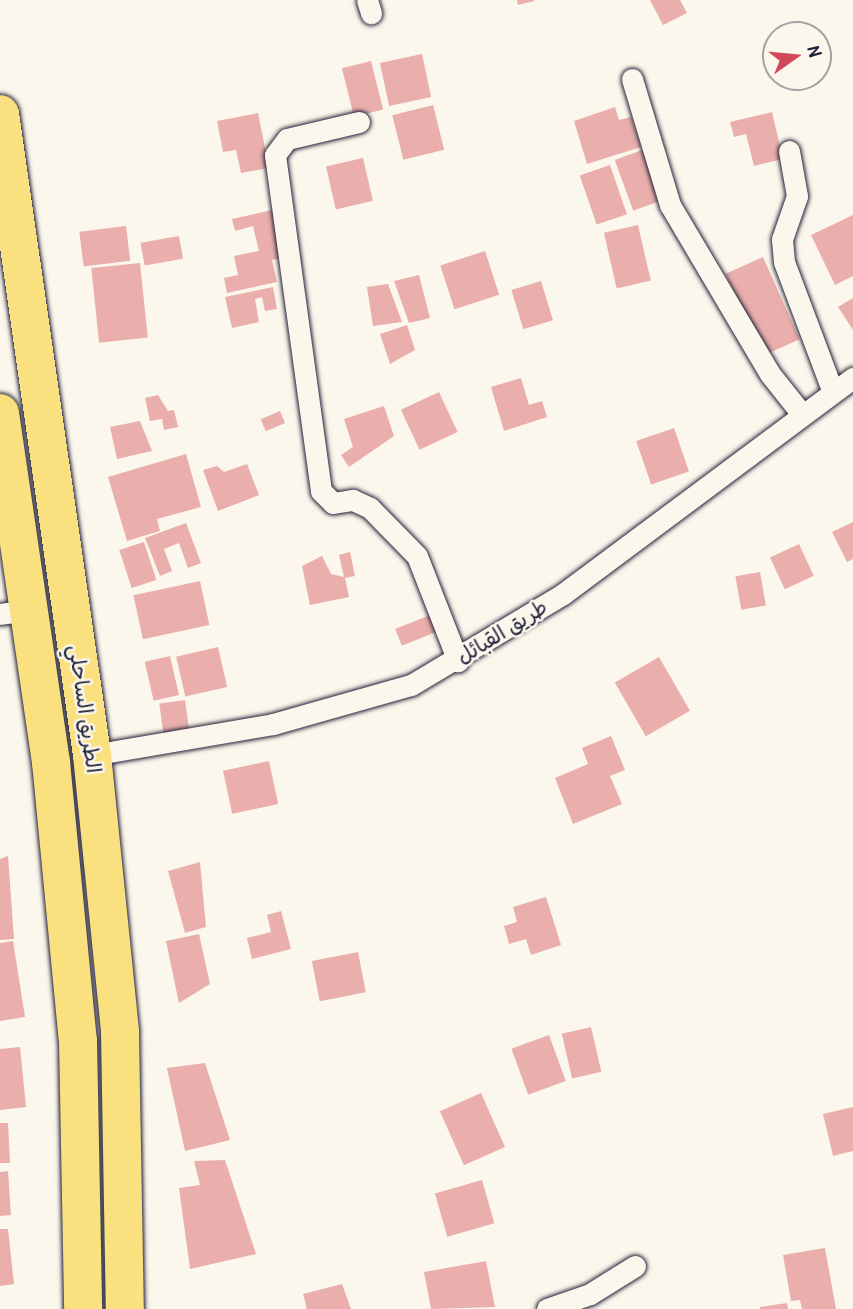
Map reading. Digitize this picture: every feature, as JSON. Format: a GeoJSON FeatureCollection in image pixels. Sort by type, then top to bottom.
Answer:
{"type":"FeatureCollection","features":[{"type":"Feature","properties":{"kind":"highway","name":"الطريق الساحلي"},"geometry":{"type":"LineString","coordinates":[[0,114],[92,755],[120,1033],[125,1309]]}},
{"type":"Feature","properties":{"kind":"highway","name":"الطريق الساحلي"},"geometry":{"type":"LineString","coordinates":[[0,412],[14,612],[78,1040],[82,1309]]}},
{"type":"Feature","properties":{"kind":"street"},"geometry":{"type":"LineString","coordinates":[[632,79],[670,205],[770,374],[801,413]]}},
{"type":"Feature","properties":{"kind":"street"},"geometry":{"type":"LineString","coordinates":[[359,122],[287,139],[275,155],[319,480],[326,499],[370,508],[418,555],[458,661]]}},
{"type":"Feature","properties":{"kind":"street"},"geometry":{"type":"LineString","coordinates":[[789,150],[797,196],[782,239],[784,262],[832,390]]}},
{"type":"Feature","properties":{"kind":"street","name":"طريق القبائل"},"geometry":{"type":"LineString","coordinates":[[92,755],[363,702],[458,661],[562,594],[832,390],[853,379]]}},
{"type":"Feature","properties":{"kind":"street"},"geometry":{"type":"LineString","coordinates":[[547,1309],[590,1294],[635,1266]]}},
{"type":"Feature","properties":{"kind":"building"},"geometry":{"type":"Polygon","coordinates":[[[517,0],[534,0],[534,1],[518,5],[517,0]]]}},
{"type":"Feature","properties":{"kind":"building"},"geometry":{"type":"Polygon","coordinates":[[[650,0],[680,0],[687,13],[663,25],[650,0]]]}},
{"type":"Feature","properties":{"kind":"building"},"geometry":{"type":"Polygon","coordinates":[[[422,54],[431,97],[389,106],[380,63],[422,54]]]}},
{"type":"Feature","properties":{"kind":"building"},"geometry":{"type":"Polygon","coordinates":[[[371,61],[383,110],[354,117],[342,68],[371,61]]]}},
{"type":"Feature","properties":{"kind":"building"},"geometry":{"type":"Polygon","coordinates":[[[433,105],[444,150],[403,160],[392,115],[433,105]]]}},
{"type":"Feature","properties":{"kind":"building"},"geometry":{"type":"Polygon","coordinates":[[[615,107],[619,120],[631,117],[641,147],[587,164],[574,121],[615,107]]]}},
{"type":"Feature","properties":{"kind":"building"},"geometry":{"type":"Polygon","coordinates":[[[772,112],[783,159],[754,166],[746,134],[734,137],[730,122],[772,112]]]}},
{"type":"Feature","properties":{"kind":"building"},"geometry":{"type":"Polygon","coordinates":[[[258,113],[269,168],[241,173],[236,150],[223,152],[217,121],[258,113]]]}},
{"type":"Feature","properties":{"kind":"building"},"geometry":{"type":"Polygon","coordinates":[[[642,150],[660,201],[633,211],[615,160],[642,150]]]}},
{"type":"Feature","properties":{"kind":"building"},"geometry":{"type":"Polygon","coordinates":[[[363,158],[373,201],[336,209],[326,167],[363,158]]]}},
{"type":"Feature","properties":{"kind":"building"},"geometry":{"type":"Polygon","coordinates":[[[610,165],[627,214],[597,225],[580,175],[610,165]]]}},
{"type":"Feature","properties":{"kind":"building"},"geometry":{"type":"Polygon","coordinates":[[[277,209],[288,257],[272,260],[277,282],[227,293],[224,278],[238,275],[234,256],[259,251],[253,226],[235,231],[232,219],[277,209]]]}},
{"type":"Feature","properties":{"kind":"building"},"geometry":{"type":"Polygon","coordinates":[[[853,215],[853,276],[835,285],[811,235],[853,215]]]}},
{"type":"Feature","properties":{"kind":"building"},"geometry":{"type":"Polygon","coordinates":[[[638,225],[651,281],[617,288],[604,233],[638,225]]]}},
{"type":"Feature","properties":{"kind":"building"},"geometry":{"type":"Polygon","coordinates":[[[126,226],[130,261],[84,266],[79,232],[126,226]]]}},
{"type":"Feature","properties":{"kind":"building"},"geometry":{"type":"Polygon","coordinates":[[[179,236],[183,259],[145,265],[141,243],[179,236]]]}},
{"type":"Feature","properties":{"kind":"building"},"geometry":{"type":"Polygon","coordinates":[[[485,251],[499,295],[455,309],[440,266],[485,251]]]}},
{"type":"Feature","properties":{"kind":"building"},"geometry":{"type":"Polygon","coordinates":[[[763,257],[800,339],[762,356],[726,274],[763,257]]]}},
{"type":"Feature","properties":{"kind":"building"},"geometry":{"type":"Polygon","coordinates":[[[140,263],[148,338],[99,343],[91,268],[140,263]]]}},
{"type":"Feature","properties":{"kind":"building"},"geometry":{"type":"Polygon","coordinates":[[[419,275],[430,318],[409,323],[394,281],[419,275]]]}},
{"type":"Feature","properties":{"kind":"building"},"geometry":{"type":"Polygon","coordinates":[[[541,281],[553,320],[523,329],[511,290],[541,281]]]}},
{"type":"Feature","properties":{"kind":"building"},"geometry":{"type":"Polygon","coordinates":[[[388,284],[402,322],[373,326],[367,287],[388,284]]]}},
{"type":"Feature","properties":{"kind":"building"},"geometry":{"type":"Polygon","coordinates":[[[273,287],[277,309],[265,311],[262,297],[255,299],[259,322],[232,328],[225,297],[273,287]]]}},
{"type":"Feature","properties":{"kind":"building"},"geometry":{"type":"Polygon","coordinates":[[[853,298],[853,330],[838,307],[853,298]]]}},
{"type":"Feature","properties":{"kind":"building"},"geometry":{"type":"Polygon","coordinates":[[[407,325],[415,350],[390,364],[380,334],[407,325]]]}},
{"type":"Feature","properties":{"kind":"building"},"geometry":{"type":"Polygon","coordinates":[[[521,378],[529,405],[542,401],[547,417],[504,431],[491,387],[521,378]]]}},
{"type":"Feature","properties":{"kind":"building"},"geometry":{"type":"Polygon","coordinates":[[[439,392],[458,432],[420,450],[401,410],[439,392]]]}},
{"type":"Feature","properties":{"kind":"building"},"geometry":{"type":"Polygon","coordinates":[[[158,395],[168,411],[174,410],[178,427],[164,430],[162,419],[150,421],[145,398],[158,395]]]}},
{"type":"Feature","properties":{"kind":"building"},"geometry":{"type":"Polygon","coordinates":[[[384,406],[394,436],[349,467],[341,455],[353,447],[344,419],[384,406]]]}},
{"type":"Feature","properties":{"kind":"building"},"geometry":{"type":"Polygon","coordinates":[[[280,411],[285,423],[266,431],[261,419],[280,411]]]}},
{"type":"Feature","properties":{"kind":"building"},"geometry":{"type":"Polygon","coordinates":[[[140,421],[152,451],[117,459],[110,427],[140,421]]]}},
{"type":"Feature","properties":{"kind":"building"},"geometry":{"type":"Polygon","coordinates":[[[674,428],[689,471],[651,485],[636,441],[674,428]]]}},
{"type":"Feature","properties":{"kind":"building"},"geometry":{"type":"Polygon","coordinates":[[[186,454],[201,507],[157,519],[160,531],[127,541],[108,477],[186,454]]]}},
{"type":"Feature","properties":{"kind":"building"},"geometry":{"type":"Polygon","coordinates":[[[247,464],[259,495],[218,511],[203,470],[217,466],[224,472],[247,464]]]}},
{"type":"Feature","properties":{"kind":"building"},"geometry":{"type":"Polygon","coordinates":[[[853,522],[853,559],[847,562],[832,532],[853,522]]]}},
{"type":"Feature","properties":{"kind":"building"},"geometry":{"type":"Polygon","coordinates":[[[186,523],[201,563],[188,568],[179,543],[164,549],[172,571],[160,576],[145,538],[186,523]]]}},
{"type":"Feature","properties":{"kind":"building"},"geometry":{"type":"Polygon","coordinates":[[[144,542],[156,580],[132,588],[119,550],[144,542]]]}},
{"type":"Feature","properties":{"kind":"building"},"geometry":{"type":"Polygon","coordinates":[[[799,544],[814,576],[785,589],[770,558],[799,544]]]}},
{"type":"Feature","properties":{"kind":"building"},"geometry":{"type":"Polygon","coordinates":[[[350,552],[355,576],[345,578],[349,597],[310,605],[302,566],[322,556],[331,574],[344,577],[339,555],[350,552]]]}},
{"type":"Feature","properties":{"kind":"building"},"geometry":{"type":"Polygon","coordinates":[[[760,572],[766,605],[741,610],[735,576],[760,572]]]}},
{"type":"Feature","properties":{"kind":"building"},"geometry":{"type":"Polygon","coordinates":[[[200,581],[209,625],[143,639],[133,595],[200,581]]]}},
{"type":"Feature","properties":{"kind":"building"},"geometry":{"type":"Polygon","coordinates":[[[435,613],[442,630],[402,646],[395,629],[435,613]]]}},
{"type":"Feature","properties":{"kind":"building"},"geometry":{"type":"Polygon","coordinates":[[[218,647],[227,687],[185,697],[176,657],[218,647]]]}},
{"type":"Feature","properties":{"kind":"building"},"geometry":{"type":"Polygon","coordinates":[[[170,656],[179,695],[154,701],[145,662],[170,656]]]}},
{"type":"Feature","properties":{"kind":"building"},"geometry":{"type":"Polygon","coordinates":[[[659,657],[690,711],[646,736],[615,682],[659,657]]]}},
{"type":"Feature","properties":{"kind":"building"},"geometry":{"type":"Polygon","coordinates":[[[185,700],[190,736],[164,739],[159,704],[185,700]]]}},
{"type":"Feature","properties":{"kind":"building"},"geometry":{"type":"Polygon","coordinates":[[[611,736],[625,770],[610,776],[622,804],[573,824],[555,778],[588,764],[582,748],[611,736]]]}},
{"type":"Feature","properties":{"kind":"building"},"geometry":{"type":"Polygon","coordinates":[[[269,761],[278,804],[232,814],[223,771],[269,761]]]}},
{"type":"Feature","properties":{"kind":"building"},"geometry":{"type":"Polygon","coordinates":[[[8,856],[14,939],[0,940],[0,859],[8,856]]]}},
{"type":"Feature","properties":{"kind":"building"},"geometry":{"type":"Polygon","coordinates":[[[200,862],[206,927],[185,933],[168,871],[200,862]]]}},
{"type":"Feature","properties":{"kind":"building"},"geometry":{"type":"Polygon","coordinates":[[[546,897],[561,945],[531,955],[526,939],[509,944],[504,926],[517,922],[513,907],[546,897]]]}},
{"type":"Feature","properties":{"kind":"building"},"geometry":{"type":"Polygon","coordinates":[[[281,911],[291,949],[252,959],[247,938],[271,932],[267,915],[281,911]]]}},
{"type":"Feature","properties":{"kind":"building"},"geometry":{"type":"Polygon","coordinates":[[[199,934],[210,984],[179,1003],[166,941],[199,934]]]}},
{"type":"Feature","properties":{"kind":"building"},"geometry":{"type":"Polygon","coordinates":[[[13,941],[25,1017],[0,1021],[0,943],[13,941]]]}},
{"type":"Feature","properties":{"kind":"building"},"geometry":{"type":"Polygon","coordinates":[[[358,952],[366,992],[320,1001],[312,961],[358,952]]]}},
{"type":"Feature","properties":{"kind":"building"},"geometry":{"type":"Polygon","coordinates":[[[591,1027],[601,1072],[572,1079],[562,1034],[591,1027]]]}},
{"type":"Feature","properties":{"kind":"building"},"geometry":{"type":"Polygon","coordinates":[[[549,1035],[566,1081],[528,1095],[511,1049],[549,1035]]]}},
{"type":"Feature","properties":{"kind":"building"},"geometry":{"type":"Polygon","coordinates":[[[20,1047],[26,1107],[0,1110],[0,1049],[20,1047]]]}},
{"type":"Feature","properties":{"kind":"building"},"geometry":{"type":"Polygon","coordinates":[[[205,1063],[230,1140],[185,1151],[167,1068],[205,1063]]]}},
{"type":"Feature","properties":{"kind":"building"},"geometry":{"type":"Polygon","coordinates":[[[481,1093],[505,1147],[464,1165],[440,1111],[481,1093]]]}},
{"type":"Feature","properties":{"kind":"building"},"geometry":{"type":"Polygon","coordinates":[[[853,1107],[853,1151],[833,1156],[823,1114],[853,1107]]]}},
{"type":"Feature","properties":{"kind":"building"},"geometry":{"type":"Polygon","coordinates":[[[0,1123],[8,1123],[10,1163],[0,1163],[0,1123]]]}},
{"type":"Feature","properties":{"kind":"building"},"geometry":{"type":"Polygon","coordinates":[[[225,1160],[256,1254],[190,1269],[179,1188],[200,1185],[194,1161],[225,1160]]]}},
{"type":"Feature","properties":{"kind":"building"},"geometry":{"type":"Polygon","coordinates":[[[8,1171],[11,1215],[0,1216],[0,1172],[8,1171]]]}},
{"type":"Feature","properties":{"kind":"building"},"geometry":{"type":"Polygon","coordinates":[[[482,1180],[494,1223],[447,1237],[435,1194],[482,1180]]]}},
{"type":"Feature","properties":{"kind":"building"},"geometry":{"type":"Polygon","coordinates":[[[0,1229],[8,1229],[14,1284],[0,1286],[0,1229]]]}},
{"type":"Feature","properties":{"kind":"building"},"geometry":{"type":"Polygon","coordinates":[[[825,1248],[836,1309],[802,1309],[800,1300],[791,1301],[783,1255],[825,1248]]]}},
{"type":"Feature","properties":{"kind":"building"},"geometry":{"type":"Polygon","coordinates":[[[486,1261],[495,1307],[431,1309],[424,1272],[486,1261]]]}},
{"type":"Feature","properties":{"kind":"building"},"geometry":{"type":"Polygon","coordinates":[[[342,1284],[351,1309],[307,1309],[303,1294],[342,1284]]]}},
{"type":"Feature","properties":{"kind":"building"},"geometry":{"type":"Polygon","coordinates":[[[787,1303],[788,1309],[760,1309],[760,1307],[787,1303]]]}}]}
